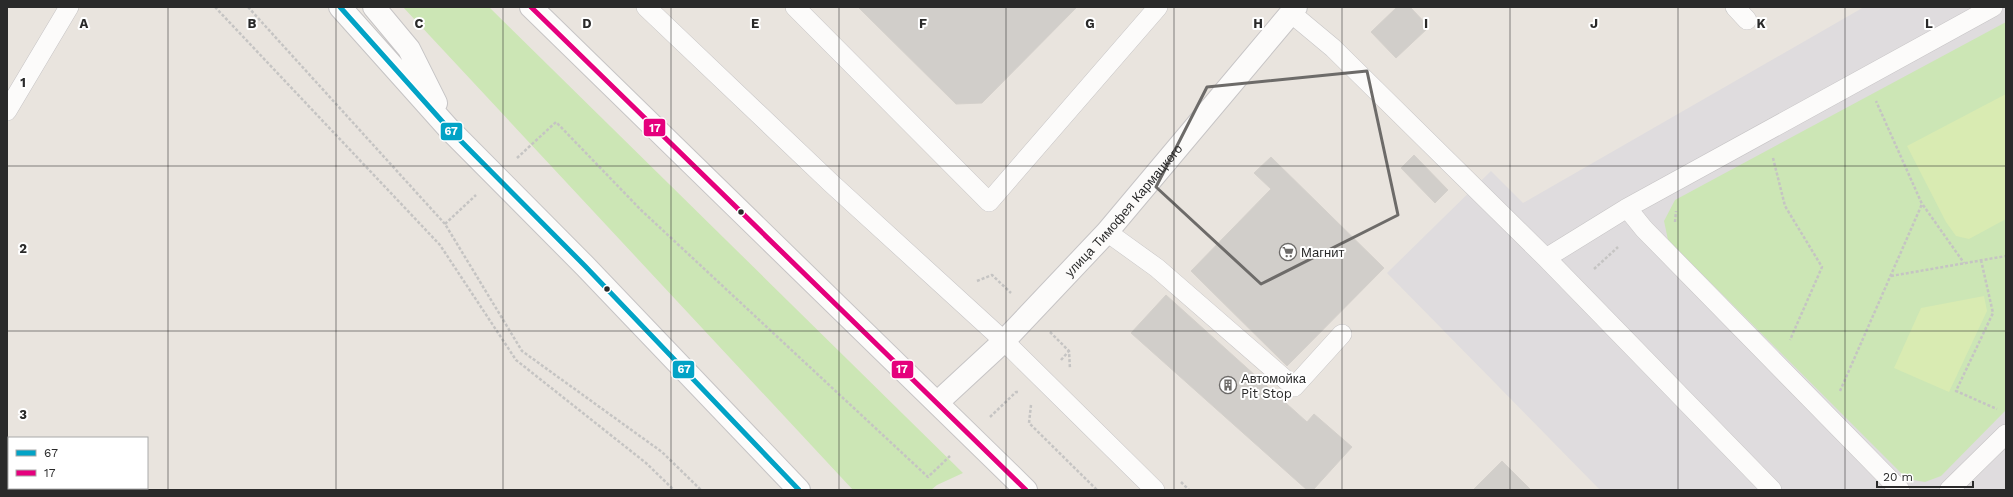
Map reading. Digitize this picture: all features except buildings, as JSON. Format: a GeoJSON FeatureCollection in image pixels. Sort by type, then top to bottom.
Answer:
{"type":"FeatureCollection","features":[{"type":"Feature","properties":{"kind":"main road"},"geometry":{"type":"LineString","coordinates":[[340,7],[449,128],[799,490]]}},
{"type":"Feature","properties":{"kind":"main road"},"geometry":{"type":"LineString","coordinates":[[374,7],[409,49],[449,128]]}},
{"type":"Feature","properties":{"kind":"main road"},"geometry":{"type":"LineString","coordinates":[[531,7],[938,402],[1026,490]]}},
{"type":"Feature","properties":{"kind":"main road","name":"улица Тимофея Кармацкого"},"geometry":{"type":"LineString","coordinates":[[938,402],[1004,341],[1107,232],[1294,10]]}},
{"type":"Feature","properties":{"kind":"lane"},"geometry":{"type":"LineString","coordinates":[[7,111],[70,7]]}},
{"type":"Feature","properties":{"kind":"lane"},"geometry":{"type":"LineString","coordinates":[[646,7],[831,183],[1004,341],[1156,490]]}},
{"type":"Feature","properties":{"kind":"lane"},"geometry":{"type":"LineString","coordinates":[[795,7],[989,202],[1158,7]]}},
{"type":"Feature","properties":{"kind":"lane"},"geometry":{"type":"LineString","coordinates":[[1546,258],[1627,208],[1993,7]]}},
{"type":"Feature","properties":{"kind":"lane"},"geometry":{"type":"LineString","coordinates":[[1294,10],[1546,258],[1772,490]]}},
{"type":"Feature","properties":{"kind":"lane"},"geometry":{"type":"LineString","coordinates":[[1627,208],[1644,229],[1900,490]]}},
{"type":"Feature","properties":{"kind":"lane"},"geometry":{"type":"LineString","coordinates":[[1107,232],[1157,268],[1294,387],[1342,334]]}},
{"type":"Feature","properties":{"kind":"lane"},"geometry":{"type":"LineString","coordinates":[[1949,490],[2006,434]]}},
{"type":"Feature","properties":{"kind":"path"},"geometry":{"type":"LineString","coordinates":[[215,7],[440,245],[516,360],[646,463],[674,490]]}},
{"type":"Feature","properties":{"kind":"path"},"geometry":{"type":"LineString","coordinates":[[248,7],[445,224],[522,352],[662,452],[701,490]]}},
{"type":"Feature","properties":{"kind":"path"},"geometry":{"type":"LineString","coordinates":[[1875,99],[1922,204],[1964,263]]}},
{"type":"Feature","properties":{"kind":"path"},"geometry":{"type":"LineString","coordinates":[[445,224],[556,122],[641,210],[928,477],[1016,392],[1031,396]]}},
{"type":"Feature","properties":{"kind":"path"},"geometry":{"type":"LineString","coordinates":[[1772,154],[1785,206],[1822,267],[1787,346]]}},
{"type":"Feature","properties":{"kind":"path"},"geometry":{"type":"LineString","coordinates":[[1838,397],[1922,204]]}},
{"type":"Feature","properties":{"kind":"path"},"geometry":{"type":"LineString","coordinates":[[1891,276],[2006,256]]}},
{"type":"Feature","properties":{"kind":"path"},"geometry":{"type":"LineString","coordinates":[[1981,260],[1993,313],[1956,391],[2001,411]]}},
{"type":"Feature","properties":{"kind":"path"},"geometry":{"type":"LineString","coordinates":[[1069,351],[1031,396],[1029,423],[1097,490]]}},
{"type":"Feature","properties":{"kind":"highlighted area"},"geometry":{"type":"Polygon","coordinates":[[[1367,71],[1398,215],[1261,284],[1156,187],[1207,87],[1367,71]]]}},
{"type":"Feature","properties":{"kind":"shaded area"},"geometry":{"type":"Polygon","coordinates":[[[1864,7],[2006,7],[2006,490],[1600,490],[1387,273],[1491,171],[1523,203],[1864,7]]]}},
{"type":"Feature","properties":{"kind":"green space"},"geometry":{"type":"Polygon","coordinates":[[[403,7],[489,7],[963,473],[937,485],[931,490],[853,490],[403,7]]]}},
{"type":"Feature","properties":{"kind":"green space"},"geometry":{"type":"Polygon","coordinates":[[[2006,22],[2006,410],[1941,476],[1925,482],[1907,479],[1668,240],[1664,221],[1675,200],[2006,22]]]}},
{"type":"Feature","properties":{"kind":"green space"},"geometry":{"type":"Polygon","coordinates":[[[2006,94],[2006,219],[1969,239],[1956,236],[1946,222],[1907,146],[2006,94]]]}},
{"type":"Feature","properties":{"kind":"green space"},"geometry":{"type":"Polygon","coordinates":[[[1984,296],[1987,311],[1949,392],[1894,368],[1921,308],[1984,296]]]}},
{"type":"Feature","properties":{"kind":"transit line","name":"67"},"geometry":{"type":"LineString","coordinates":[[340,7],[449,129],[585,266],[799,490]]}},
{"type":"Feature","properties":{"kind":"transit line","name":"17"},"geometry":{"type":"LineString","coordinates":[[531,7],[1026,490]]}},
{"type":"Feature","properties":{"kind":"place","name":"Магнит"},"geometry":{"type":"Point","coordinates":[1288,252]}},
{"type":"Feature","properties":{"kind":"place","name":"Автомойка Pit Stop"},"geometry":{"type":"Point","coordinates":[1228,385]}}]}
